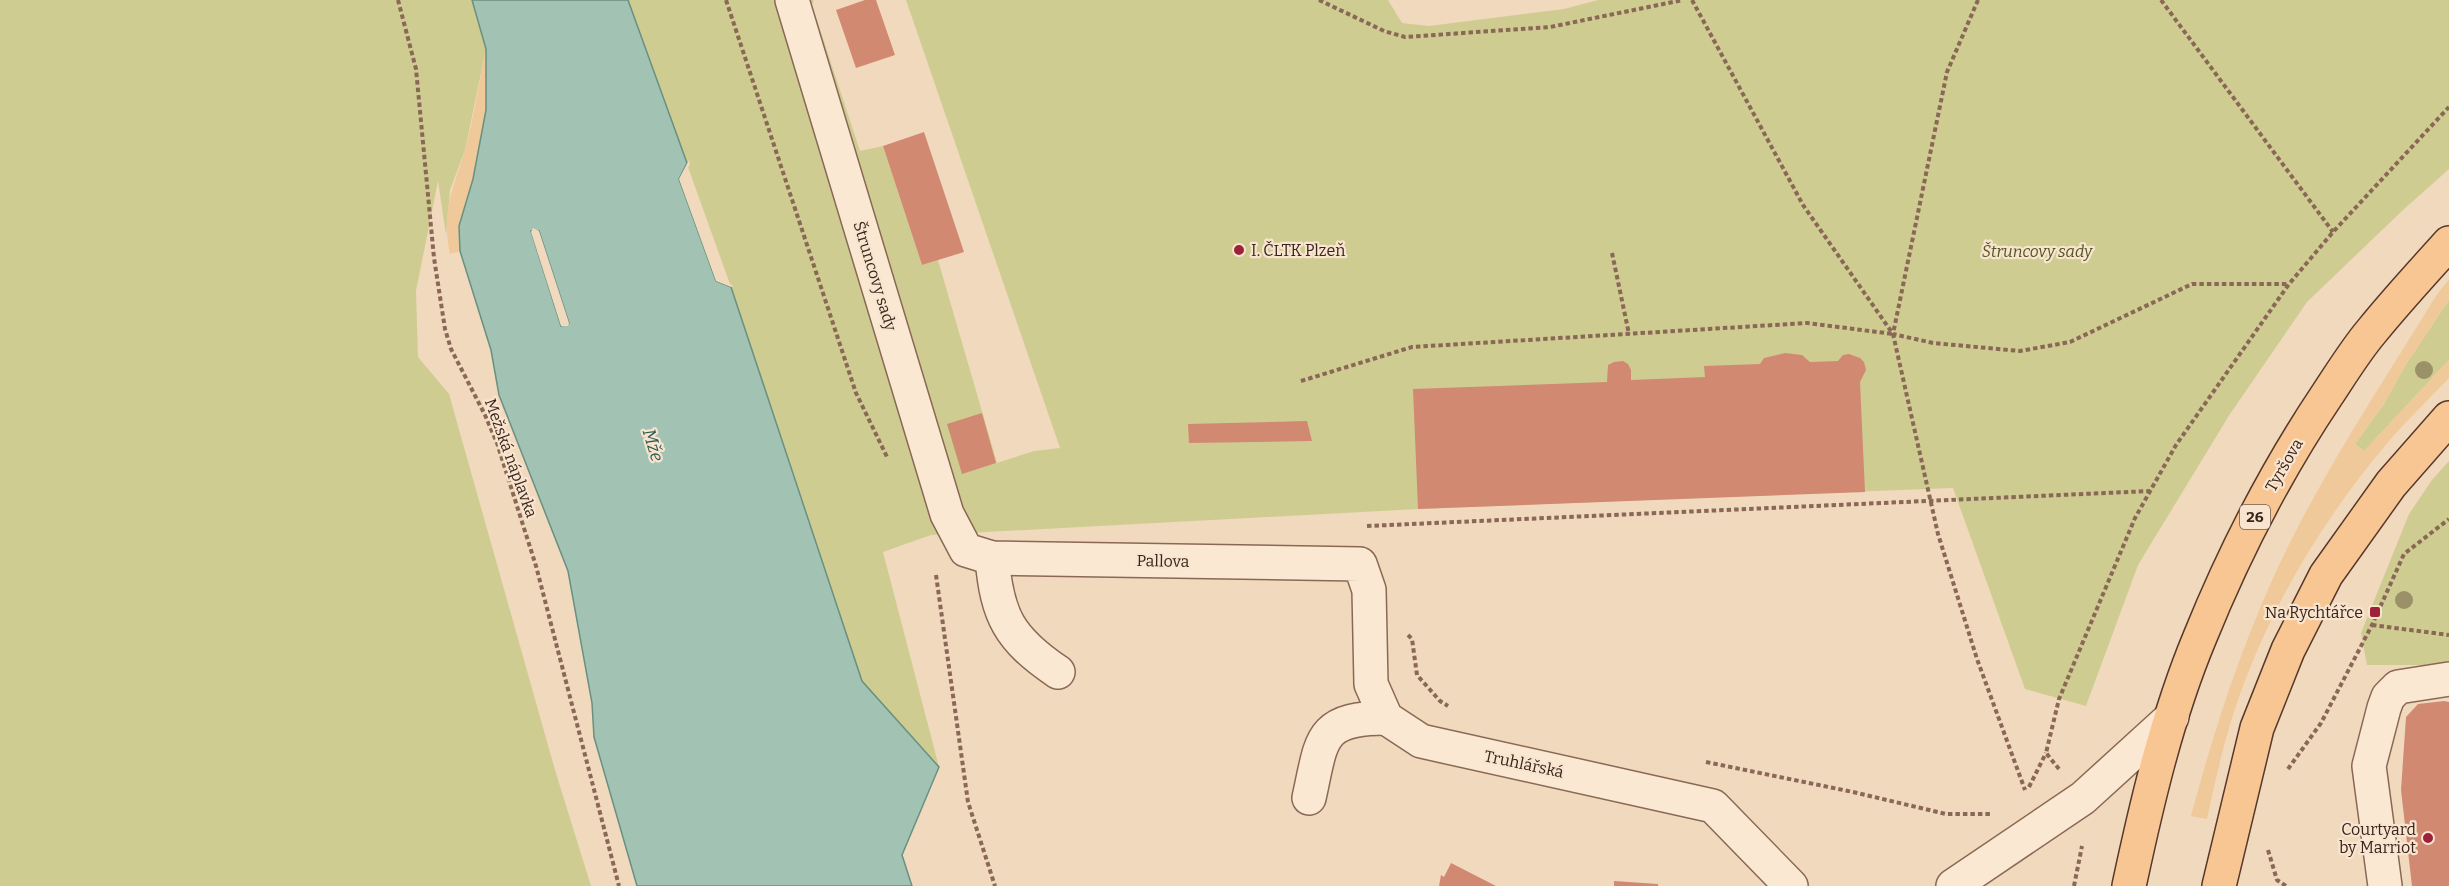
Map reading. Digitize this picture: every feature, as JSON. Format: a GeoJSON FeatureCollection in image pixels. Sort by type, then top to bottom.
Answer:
{"type":"FeatureCollection","features":[{"type":"Feature","properties":{"kind":"main road","name":"Tyršova"},"geometry":{"type":"LineString","coordinates":[[2129,886],[2144,819],[2172,717],[2199,638],[2236,556],[2274,481],[2312,417],[2369,333],[2449,243]]}},
{"type":"Feature","properties":{"kind":"main road"},"geometry":{"type":"LineString","coordinates":[[2219,886],[2257,728],[2294,640],[2326,575],[2391,484],[2449,418]]}},
{"type":"Feature","properties":{"kind":"street","name":"Štruncovy sady"},"geometry":{"type":"LineString","coordinates":[[792,0],[947,514],[979,554]]}},
{"type":"Feature","properties":{"kind":"street","name":"Pallova"},"geometry":{"type":"LineString","coordinates":[[979,554],[1365,577]]}},
{"type":"Feature","properties":{"kind":"street"},"geometry":{"type":"LineString","coordinates":[[979,554],[1011,630],[1031,654],[1058,672]]}},
{"type":"Feature","properties":{"kind":"street"},"geometry":{"type":"LineString","coordinates":[[1309,798],[1319,753],[1328,734],[1341,723],[1351,720],[1386,718],[1371,684],[1365,577]]}},
{"type":"Feature","properties":{"kind":"street"},"geometry":{"type":"LineString","coordinates":[[2385,886],[2369,766],[2384,708],[2388,696],[2398,687],[2449,679]]}},
{"type":"Feature","properties":{"kind":"street","name":"Tyršova"},"geometry":{"type":"LineString","coordinates":[[1953,886],[2083,798],[2172,717]]}},
{"type":"Feature","properties":{"kind":"street","name":"Truhlářská"},"geometry":{"type":"LineString","coordinates":[[1386,718],[1421,741],[1713,806],[1791,886]]}},
{"type":"Feature","properties":{"kind":"path","name":"Mežská náplavka"},"geometry":{"type":"LineString","coordinates":[[398,0],[416,69],[434,258],[445,329],[451,349],[497,443],[536,566],[619,886]]}},
{"type":"Feature","properties":{"kind":"path"},"geometry":{"type":"LineString","coordinates":[[726,0],[856,393],[892,466]]}},
{"type":"Feature","properties":{"kind":"path"},"geometry":{"type":"LineString","coordinates":[[1319,0],[1384,31],[1405,37],[1550,27],[1683,0]]}},
{"type":"Feature","properties":{"kind":"path"},"geometry":{"type":"LineString","coordinates":[[1692,0],[1803,205],[1893,334],[1938,534],[1977,659],[2026,793],[2046,753],[2059,699],[2135,518],[2176,445],[2289,284],[2333,232],[2449,107]]}},
{"type":"Feature","properties":{"kind":"path"},"geometry":{"type":"LineString","coordinates":[[1893,334],[1947,72],[1978,0]]}},
{"type":"Feature","properties":{"kind":"path"},"geometry":{"type":"LineString","coordinates":[[2161,0],[2333,232]]}},
{"type":"Feature","properties":{"kind":"path"},"geometry":{"type":"LineString","coordinates":[[1612,253],[1629,334]]}},
{"type":"Feature","properties":{"kind":"path"},"geometry":{"type":"LineString","coordinates":[[1301,381],[1412,347],[1807,323],[1893,334],[1933,343],[2020,351],[2070,342],[2192,284],[2289,284]]}},
{"type":"Feature","properties":{"kind":"path"},"geometry":{"type":"LineString","coordinates":[[1361,526],[2150,491]]}},
{"type":"Feature","properties":{"kind":"path"},"geometry":{"type":"LineString","coordinates":[[2284,779],[2293,761],[2321,723],[2372,625],[2404,554],[2449,519]]}},
{"type":"Feature","properties":{"kind":"path"},"geometry":{"type":"LineString","coordinates":[[936,572],[968,802],[995,886]]}},
{"type":"Feature","properties":{"kind":"path"},"geometry":{"type":"LineString","coordinates":[[1365,577],[1412,639],[1417,675],[1440,701],[1458,711]]}},
{"type":"Feature","properties":{"kind":"path"},"geometry":{"type":"LineString","coordinates":[[2372,625],[2449,635]]}},
{"type":"Feature","properties":{"kind":"path"},"geometry":{"type":"LineString","coordinates":[[2046,753],[2083,798],[2085,833],[2074,886]]}},
{"type":"Feature","properties":{"kind":"path"},"geometry":{"type":"LineString","coordinates":[[1695,760],[1853,792],[1946,814],[1993,814]]}},
{"type":"Feature","properties":{"kind":"path"},"geometry":{"type":"LineString","coordinates":[[2268,845],[2277,880],[2286,886]]}},
{"type":"Feature","properties":{"kind":"green space"},"geometry":{"type":"Polygon","coordinates":[[[0,0],[472,0],[486,49],[465,150],[450,190],[446,235],[438,181],[416,291],[418,357],[449,394],[555,770],[591,886],[0,886],[0,0]]]}},
{"type":"Feature","properties":{"kind":"green space","name":"Štruncovy sady"},"geometry":{"type":"Polygon","coordinates":[[[628,0],[814,0],[812,5],[860,151],[883,146],[922,265],[938,260],[997,463],[1034,451],[1060,448],[906,0],[1388,0],[1402,23],[1429,26],[1564,9],[1598,0],[2449,0],[2449,169],[2307,302],[2230,414],[2138,565],[2086,706],[2025,689],[1953,488],[1418,509],[931,535],[883,552],[939,767],[862,681],[731,287],[628,0]]]}},
{"type":"Feature","properties":{"kind":"green space"},"geometry":{"type":"Polygon","coordinates":[[[2449,300],[2449,360],[2364,451],[2355,444],[2384,404],[2405,366],[2449,300]]]}},
{"type":"Feature","properties":{"kind":"green space"},"geometry":{"type":"Polygon","coordinates":[[[2449,461],[2449,665],[2367,665],[2361,633],[2409,514],[2432,480],[2449,461]]]}},
{"type":"Feature","properties":{"kind":"sand"},"geometry":{"type":"Polygon","coordinates":[[[486,49],[486,110],[473,179],[459,226],[460,251],[450,254],[448,212],[468,138],[486,49]]]}},
{"type":"Feature","properties":{"kind":"sand"},"geometry":{"type":"Polygon","coordinates":[[[2449,279],[2449,300],[2405,366],[2384,404],[2355,444],[2364,451],[2449,360],[2449,378],[2396,433],[2364,471],[2341,502],[2299,568],[2248,672],[2227,736],[2207,819],[2191,816],[2237,666],[2282,558],[2349,437],[2436,296],[2449,279]]]}},
{"type":"Feature","properties":{"kind":"water","name":"Mže"},"geometry":{"type":"Polygon","coordinates":[[[472,0],[628,0],[687,163],[679,179],[716,281],[731,287],[862,681],[939,767],[902,855],[912,886],[637,886],[594,737],[592,703],[568,571],[499,395],[491,350],[460,251],[459,226],[473,179],[486,110],[486,49],[472,0]],[[531,231],[561,326],[569,323],[539,231],[531,231]]]}},
{"type":"Feature","properties":{"kind":"pier"},"geometry":{"type":"Polygon","coordinates":[[[689,160],[690,164],[682,179],[718,278],[733,286],[731,287],[716,281],[679,179],[689,160]]]}},
{"type":"Feature","properties":{"kind":"pier"},"geometry":{"type":"Polygon","coordinates":[[[533,228],[539,231],[569,323],[568,326],[561,326],[531,232],[533,228]]]}},
{"type":"Feature","properties":{"kind":"building"},"geometry":{"type":"Polygon","coordinates":[[[865,0],[876,0],[895,55],[856,68],[836,10],[865,0]]]}},
{"type":"Feature","properties":{"kind":"building"},"geometry":{"type":"Polygon","coordinates":[[[924,132],[964,252],[922,265],[883,146],[924,132]]]}},
{"type":"Feature","properties":{"kind":"building"},"geometry":{"type":"Polygon","coordinates":[[[1785,353],[1802,355],[1810,362],[1838,361],[1843,355],[1849,354],[1864,362],[1866,370],[1860,382],[1865,492],[1418,509],[1413,389],[1607,382],[1608,365],[1623,361],[1631,370],[1631,380],[1705,377],[1704,366],[1760,364],[1764,358],[1785,353]]]}},
{"type":"Feature","properties":{"kind":"building"},"geometry":{"type":"Polygon","coordinates":[[[982,413],[996,463],[962,474],[947,424],[982,413]]]}},
{"type":"Feature","properties":{"kind":"building"},"geometry":{"type":"Polygon","coordinates":[[[1307,421],[1312,441],[1189,443],[1188,424],[1307,421]]]}},
{"type":"Feature","properties":{"kind":"building","name":"Courtyard by Marriot"},"geometry":{"type":"Polygon","coordinates":[[[2449,702],[2449,886],[2412,886],[2401,790],[2406,717],[2418,704],[2449,702]]]}},
{"type":"Feature","properties":{"kind":"building"},"geometry":{"type":"Polygon","coordinates":[[[1451,863],[1496,886],[1439,886],[1441,875],[1444,877],[1451,863]]]}},
{"type":"Feature","properties":{"kind":"building"},"geometry":{"type":"Polygon","coordinates":[[[1614,881],[1658,884],[1658,886],[1614,886],[1614,881]]]}},
{"type":"Feature","properties":{"kind":"place","name":"I. ČLTK Plzeň"},"geometry":{"type":"Point","coordinates":[1239,250]}},
{"type":"Feature","properties":{"kind":"place","name":"Na Rychtářce"},"geometry":{"type":"Point","coordinates":[2375,612]}},
{"type":"Feature","properties":{"kind":"place","name":"Courtyard by Marriot"},"geometry":{"type":"Point","coordinates":[2428,838]}}]}
